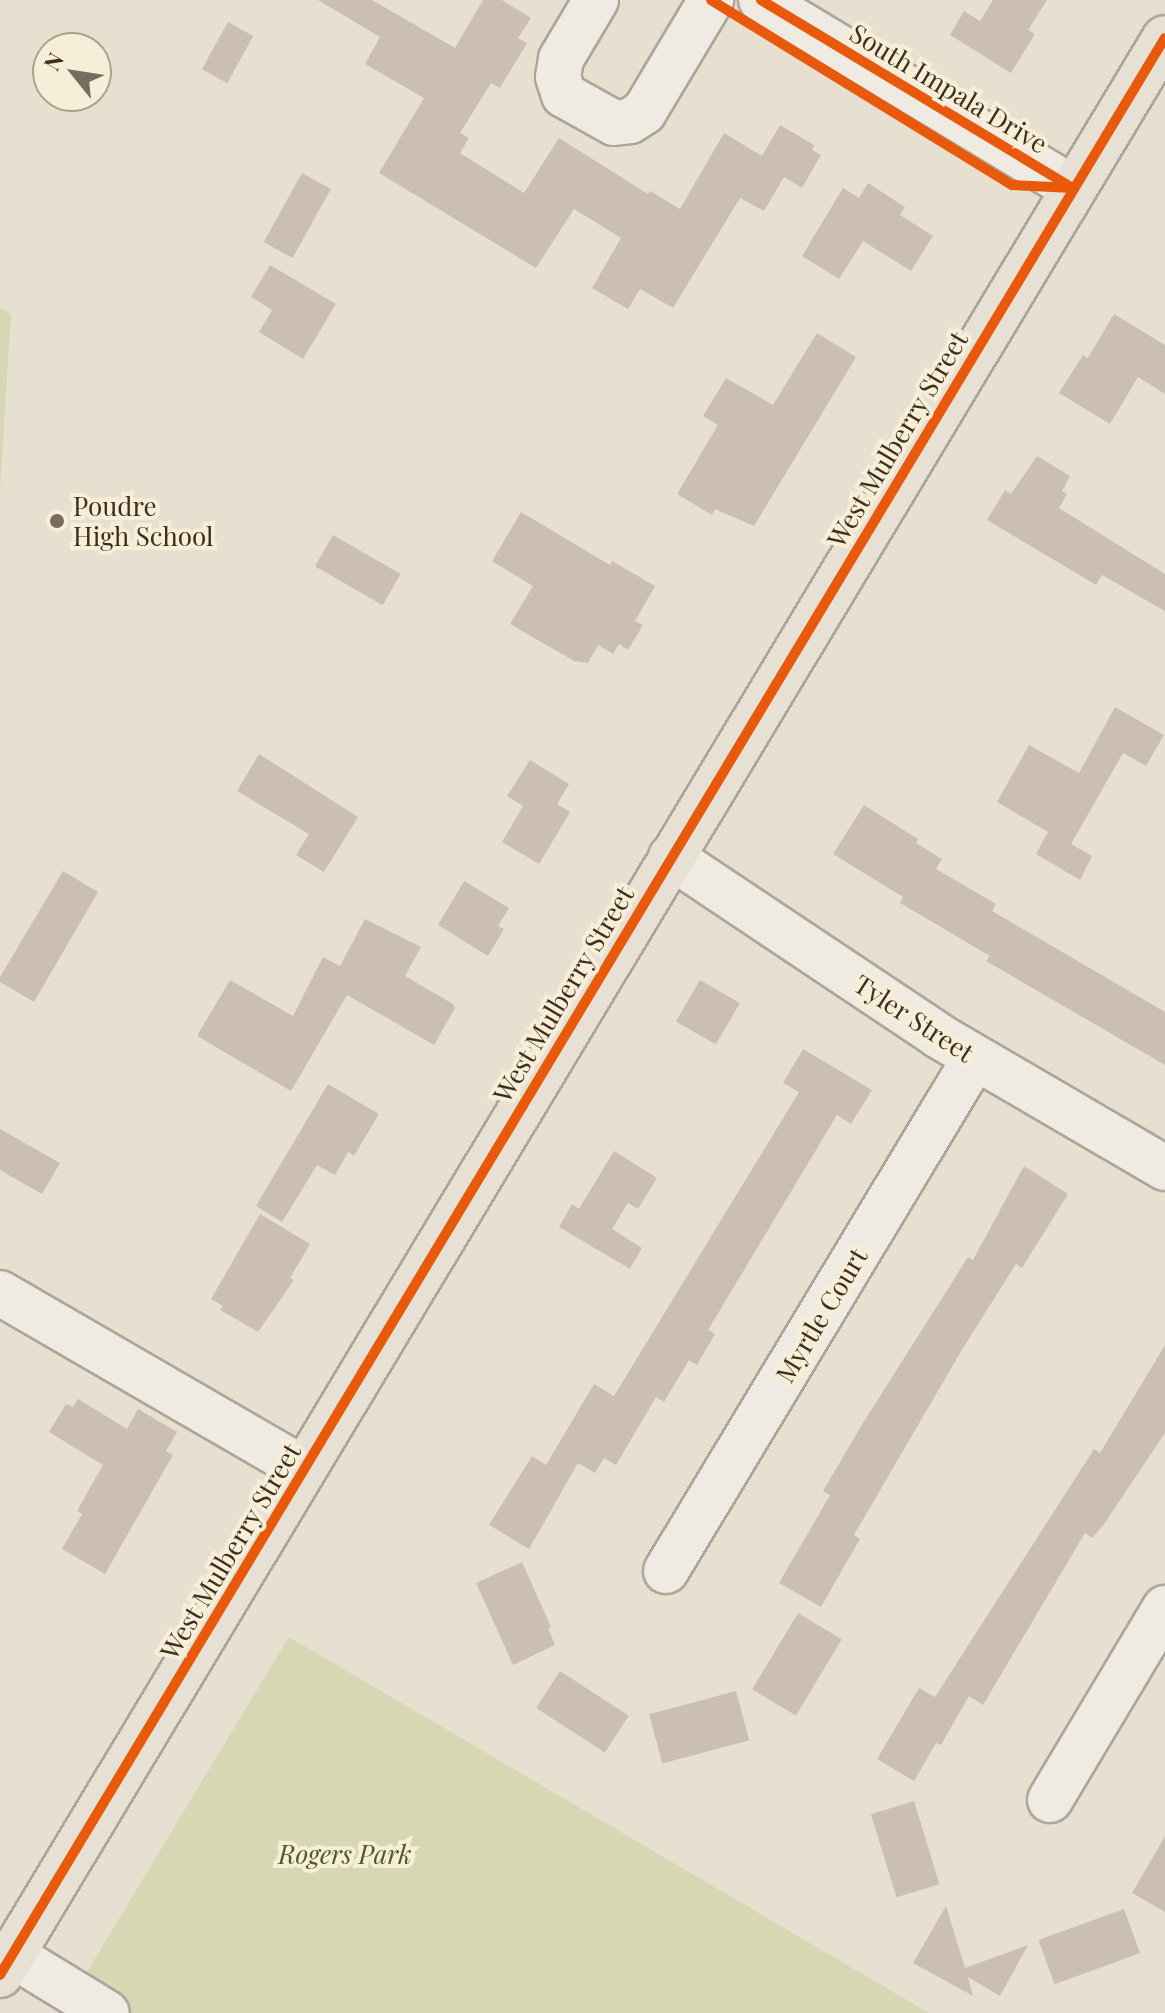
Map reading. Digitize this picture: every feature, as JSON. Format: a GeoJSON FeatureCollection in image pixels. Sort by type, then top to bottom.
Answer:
{"type":"FeatureCollection","features":[{"type":"Feature","properties":{"kind":"main road","name":"West Mulberry Street"},"geometry":{"type":"LineString","coordinates":[[6,1965],[1164,40]]}},
{"type":"Feature","properties":{"kind":"street"},"geometry":{"type":"LineString","coordinates":[[596,0],[561,59],[558,77],[564,95],[614,123],[630,121],[644,112],[711,0]]}},
{"type":"Feature","properties":{"kind":"street","name":"South Impala Drive"},"geometry":{"type":"LineString","coordinates":[[761,0],[1073,188]]}},
{"type":"Feature","properties":{"kind":"street","name":"Tyler Street"},"geometry":{"type":"LineString","coordinates":[[671,857],[975,1058],[1165,1168]]}},
{"type":"Feature","properties":{"kind":"street","name":"Myrtle Court"},"geometry":{"type":"LineString","coordinates":[[666,1571],[975,1058]]}},
{"type":"Feature","properties":{"kind":"street"},"geometry":{"type":"LineString","coordinates":[[0,1293],[304,1469]]}},
{"type":"Feature","properties":{"kind":"street"},"geometry":{"type":"LineString","coordinates":[[1050,1800],[1165,1608]]}},
{"type":"Feature","properties":{"kind":"street"},"geometry":{"type":"LineString","coordinates":[[6,1965],[107,2013]]}},
{"type":"Feature","properties":{"kind":"green space"},"geometry":{"type":"Polygon","coordinates":[[[0,308],[11,314],[0,491],[0,308]]]}},
{"type":"Feature","properties":{"kind":"green space","name":"Rogers Park"},"geometry":{"type":"Polygon","coordinates":[[[289,1637],[929,2013],[62,2013],[289,1637]]]}},
{"type":"Feature","properties":{"kind":"building"},"geometry":{"type":"Polygon","coordinates":[[[318,0],[372,0],[455,48],[483,0],[502,0],[531,18],[518,38],[527,43],[500,88],[491,83],[460,133],[469,138],[460,153],[524,193],[559,138],[648,194],[650,191],[680,209],[724,133],[762,156],[780,125],[814,145],[812,150],[821,155],[802,188],[784,177],[764,211],[740,198],[673,308],[640,289],[628,309],[592,288],[621,238],[574,209],[536,268],[379,173],[424,98],[365,64],[380,37],[318,0]]]}},
{"type":"Feature","properties":{"kind":"building"},"geometry":{"type":"Polygon","coordinates":[[[993,0],[1047,0],[1028,30],[1035,34],[1011,73],[950,35],[964,11],[980,21],[993,0]]]}},
{"type":"Feature","properties":{"kind":"building"},"geometry":{"type":"Polygon","coordinates":[[[228,22],[253,36],[227,83],[202,69],[228,22]]]}},
{"type":"Feature","properties":{"kind":"building"},"geometry":{"type":"Polygon","coordinates":[[[302,173],[331,189],[293,258],[264,242],[302,173]]]}},
{"type":"Feature","properties":{"kind":"building"},"geometry":{"type":"Polygon","coordinates":[[[868,183],[905,207],[900,215],[933,236],[911,271],[863,241],[839,279],[802,256],[843,188],[859,198],[868,183]]]}},
{"type":"Feature","properties":{"kind":"building"},"geometry":{"type":"Polygon","coordinates":[[[270,265],[336,304],[303,359],[259,332],[272,310],[251,297],[270,265]]]}},
{"type":"Feature","properties":{"kind":"building"},"geometry":{"type":"Polygon","coordinates":[[[1114,314],[1165,345],[1165,394],[1138,377],[1110,424],[1059,393],[1083,355],[1088,358],[1114,314]]]}},
{"type":"Feature","properties":{"kind":"building"},"geometry":{"type":"Polygon","coordinates":[[[817,333],[856,357],[754,526],[715,509],[712,515],[677,494],[718,425],[703,416],[726,378],[773,405],[817,333]]]}},
{"type":"Feature","properties":{"kind":"building"},"geometry":{"type":"Polygon","coordinates":[[[1037,456],[1070,476],[1062,491],[1067,494],[1059,508],[1165,574],[1165,611],[1102,575],[1096,585],[987,520],[1005,490],[1011,494],[1037,456]]]}},
{"type":"Feature","properties":{"kind":"building"},"geometry":{"type":"Polygon","coordinates":[[[521,512],[610,565],[612,561],[655,586],[635,621],[643,625],[628,650],[619,644],[613,654],[598,645],[588,663],[574,661],[510,624],[533,586],[492,561],[521,512]]]}},
{"type":"Feature","properties":{"kind":"building"},"geometry":{"type":"Polygon","coordinates":[[[333,535],[401,574],[383,605],[315,566],[333,535]]]}},
{"type":"Feature","properties":{"kind":"building"},"geometry":{"type":"Polygon","coordinates":[[[1115,707],[1164,735],[1146,766],[1123,753],[1071,844],[1092,856],[1080,880],[1036,854],[1048,832],[997,802],[1029,745],[1079,773],[1115,707]]]}},
{"type":"Feature","properties":{"kind":"building"},"geometry":{"type":"Polygon","coordinates":[[[259,754],[358,817],[324,872],[296,855],[309,834],[237,791],[259,754]]]}},
{"type":"Feature","properties":{"kind":"building"},"geometry":{"type":"Polygon","coordinates":[[[530,760],[569,784],[557,804],[570,812],[539,864],[502,842],[523,806],[507,796],[530,760]]]}},
{"type":"Feature","properties":{"kind":"building"},"geometry":{"type":"Polygon","coordinates":[[[864,805],[918,839],[916,843],[942,859],[936,869],[996,904],[992,911],[1165,1012],[1165,1065],[986,961],[990,956],[900,903],[903,897],[833,854],[864,805]]]}},
{"type":"Feature","properties":{"kind":"building"},"geometry":{"type":"Polygon","coordinates":[[[63,871],[98,892],[34,1002],[0,982],[0,977],[63,871]]]}},
{"type":"Feature","properties":{"kind":"building"},"geometry":{"type":"Polygon","coordinates":[[[464,881],[509,908],[498,926],[504,929],[488,956],[438,925],[464,881]]]}},
{"type":"Feature","properties":{"kind":"building"},"geometry":{"type":"Polygon","coordinates":[[[365,919],[421,947],[405,976],[453,1004],[455,1008],[434,1045],[347,995],[291,1091],[197,1036],[230,980],[293,1016],[323,957],[340,966],[365,919]]]}},
{"type":"Feature","properties":{"kind":"building"},"geometry":{"type":"Polygon","coordinates":[[[700,980],[740,1003],[716,1045],[676,1022],[700,980]]]}},
{"type":"Feature","properties":{"kind":"building"},"geometry":{"type":"Polygon","coordinates":[[[803,1049],[872,1090],[851,1124],[837,1115],[708,1330],[715,1334],[697,1365],[689,1360],[664,1402],[656,1397],[616,1465],[604,1458],[595,1473],[578,1463],[529,1549],[489,1525],[532,1456],[546,1465],[594,1384],[614,1396],[799,1092],[783,1083],[803,1049]]]}},
{"type":"Feature","properties":{"kind":"building"},"geometry":{"type":"Polygon","coordinates":[[[328,1084],[379,1114],[354,1156],[348,1152],[335,1175],[317,1165],[282,1222],[256,1206],[328,1084]]]}},
{"type":"Feature","properties":{"kind":"building"},"geometry":{"type":"Polygon","coordinates":[[[0,1129],[60,1163],[42,1194],[0,1170],[0,1129]]]}},
{"type":"Feature","properties":{"kind":"building"},"geometry":{"type":"Polygon","coordinates":[[[614,1151],[657,1178],[638,1209],[628,1203],[612,1229],[642,1248],[630,1269],[559,1227],[572,1204],[579,1209],[614,1151]]]}},
{"type":"Feature","properties":{"kind":"building"},"geometry":{"type":"Polygon","coordinates":[[[1024,1166],[1068,1194],[1022,1268],[1016,1264],[963,1348],[854,1535],[860,1539],[821,1607],[779,1583],[830,1495],[823,1491],[968,1257],[973,1260],[1024,1166]]]}},
{"type":"Feature","properties":{"kind":"building"},"geometry":{"type":"Polygon","coordinates":[[[260,1214],[310,1244],[290,1278],[294,1280],[258,1332],[220,1310],[223,1306],[211,1299],[260,1214]]]}},
{"type":"Feature","properties":{"kind":"building"},"geometry":{"type":"Polygon","coordinates":[[[1165,1345],[1165,1433],[1104,1524],[1092,1538],[1085,1533],[983,1705],[969,1696],[941,1745],[936,1743],[914,1781],[877,1759],[919,1688],[935,1697],[1094,1449],[1100,1453],[1165,1345]]]}},
{"type":"Feature","properties":{"kind":"building"},"geometry":{"type":"Polygon","coordinates":[[[78,1399],[127,1429],[138,1409],[177,1432],[166,1451],[173,1455],[105,1574],[62,1549],[82,1514],[77,1511],[103,1465],[49,1432],[66,1404],[73,1407],[78,1399]]]}},
{"type":"Feature","properties":{"kind":"building"},"geometry":{"type":"Polygon","coordinates":[[[522,1562],[551,1627],[548,1628],[555,1645],[513,1665],[476,1583],[522,1562]]]}},
{"type":"Feature","properties":{"kind":"building"},"geometry":{"type":"Polygon","coordinates":[[[798,1613],[842,1639],[796,1716],[752,1689],[798,1613]]]}},
{"type":"Feature","properties":{"kind":"building"},"geometry":{"type":"Polygon","coordinates":[[[560,1671],[629,1716],[605,1753],[536,1708],[560,1671]]]}},
{"type":"Feature","properties":{"kind":"building"},"geometry":{"type":"Polygon","coordinates":[[[736,1691],[749,1740],[662,1764],[649,1714],[736,1691]]]}},
{"type":"Feature","properties":{"kind":"building"},"geometry":{"type":"Polygon","coordinates":[[[914,1801],[939,1884],[896,1897],[871,1814],[914,1801]]]}},
{"type":"Feature","properties":{"kind":"building"},"geometry":{"type":"Polygon","coordinates":[[[1165,1836],[1165,1912],[1132,1893],[1165,1836]]]}},
{"type":"Feature","properties":{"kind":"building"},"geometry":{"type":"Polygon","coordinates":[[[946,1906],[965,1968],[1028,1945],[1000,1996],[968,1977],[973,1996],[913,1963],[946,1906]]]}},
{"type":"Feature","properties":{"kind":"building"},"geometry":{"type":"Polygon","coordinates":[[[1124,1909],[1140,1953],[1055,1984],[1038,1940],[1124,1909]]]}},
{"type":"Feature","properties":{"kind":"cycle path"},"geometry":{"type":"LineString","coordinates":[[711,0],[1012,185],[1073,188]]}},
{"type":"Feature","properties":{"kind":"cycle path"},"geometry":{"type":"LineString","coordinates":[[761,0],[1069,186]]}},
{"type":"Feature","properties":{"kind":"cycle path"},"geometry":{"type":"LineString","coordinates":[[0,1975],[1165,38]]}},
{"type":"Feature","properties":{"kind":"place","name":"Poudre High School"},"geometry":{"type":"Point","coordinates":[57,521]}}]}
